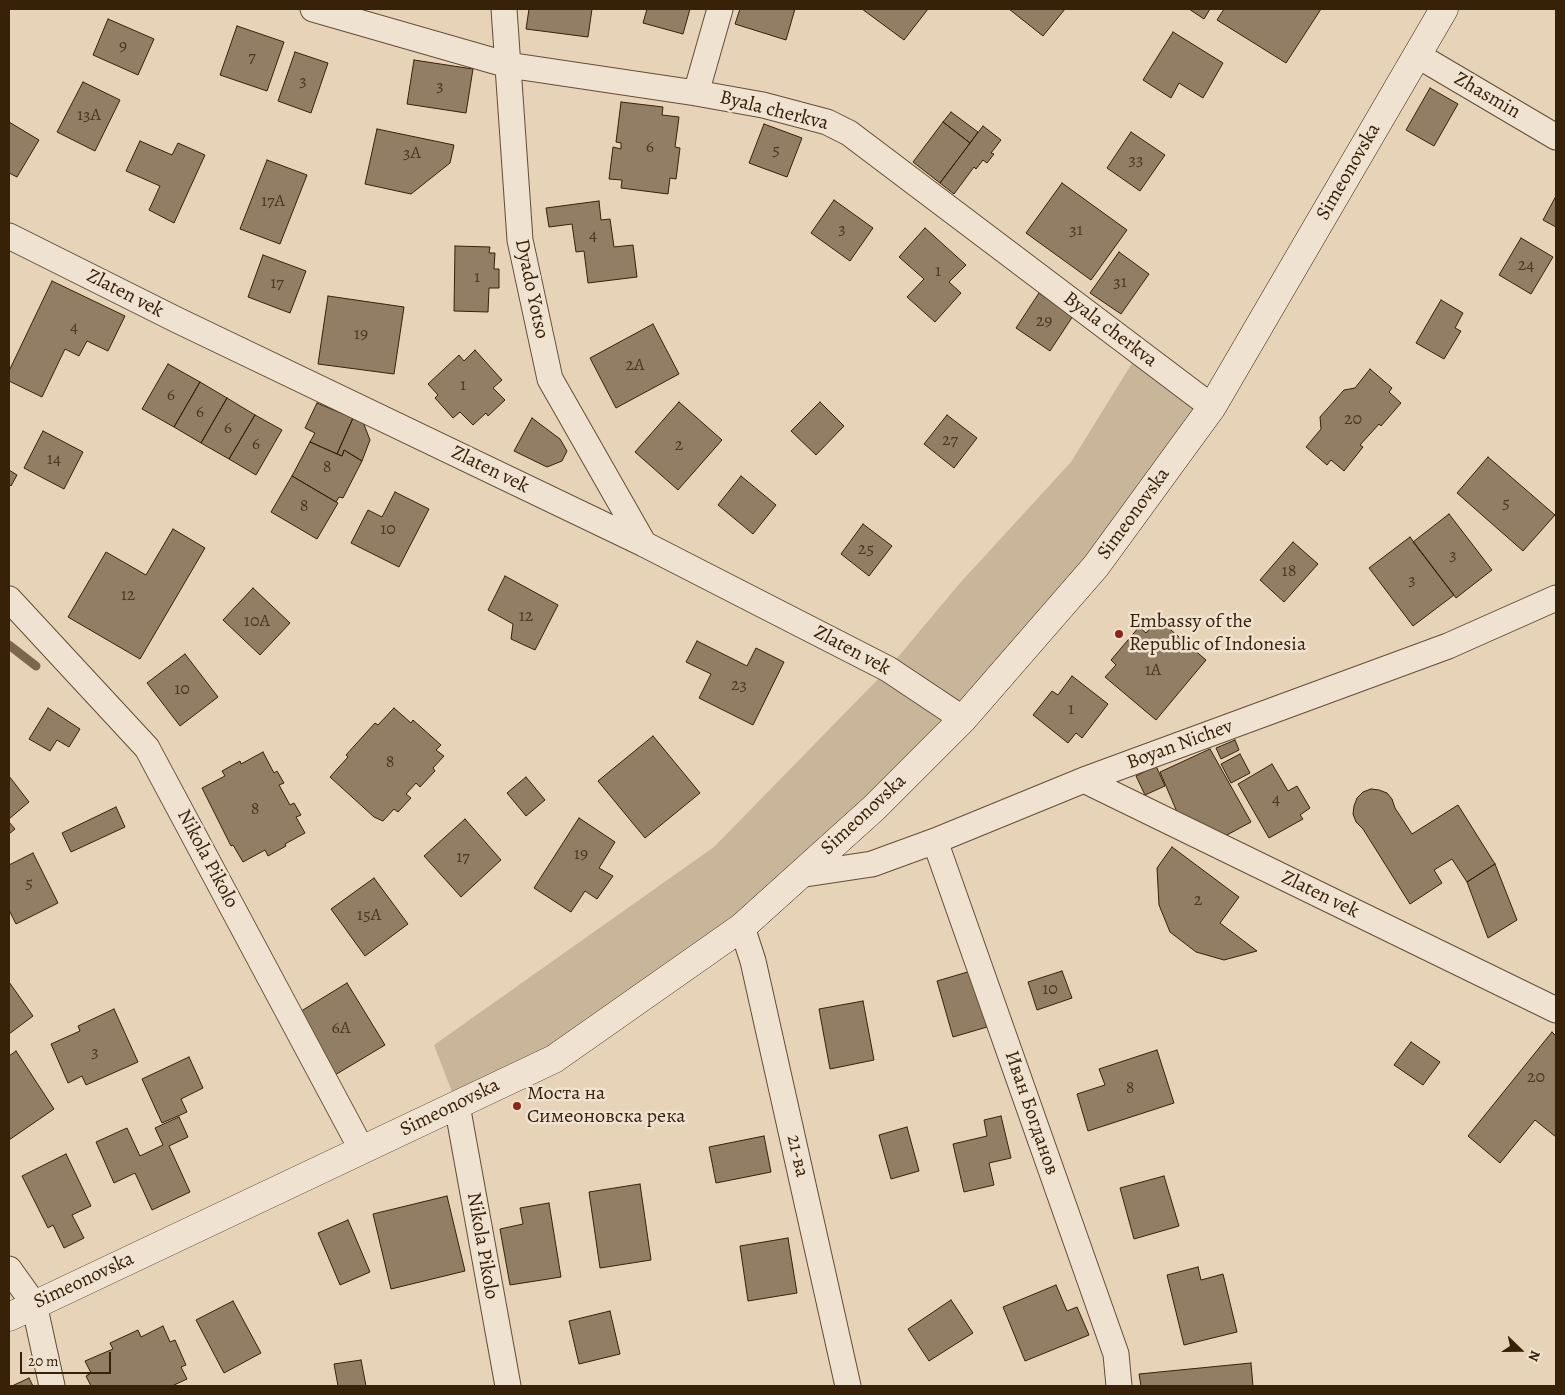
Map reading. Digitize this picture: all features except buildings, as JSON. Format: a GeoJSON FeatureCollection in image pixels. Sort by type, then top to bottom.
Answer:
{"type":"FeatureCollection","features":[{"type":"Feature","properties":{"kind":"street","name":"Byala cherkva"},"geometry":{"type":"LineString","coordinates":[[313,9],[508,65],[696,93],[763,105],[827,122],[849,133],[1212,407]]}},
{"type":"Feature","properties":{"kind":"street","name":"Dyado Yotso"},"geometry":{"type":"LineString","coordinates":[[504,9],[520,240],[550,379],[644,544]]}},
{"type":"Feature","properties":{"kind":"street"},"geometry":{"type":"LineString","coordinates":[[696,93],[720,9]]}},
{"type":"Feature","properties":{"kind":"street","name":"Simeonovska"},"geometry":{"type":"LineString","coordinates":[[9,1317],[554,1058],[742,926],[874,808],[963,719],[1096,566],[1212,407],[1444,9]]}},
{"type":"Feature","properties":{"kind":"street","name":"Zhasmin"},"geometry":{"type":"LineString","coordinates":[[1417,55],[1556,137]]}},
{"type":"Feature","properties":{"kind":"street","name":"Zlaten vek"},"geometry":{"type":"LineString","coordinates":[[9,236],[186,324],[644,544],[888,669],[963,719]]}},
{"type":"Feature","properties":{"kind":"street","name":"Boyan Nichev"},"geometry":{"type":"LineString","coordinates":[[799,875],[872,864],[936,841],[1084,780],[1448,646],[1556,598]]}},
{"type":"Feature","properties":{"kind":"street","name":"Nikola Pikolo"},"geometry":{"type":"LineString","coordinates":[[9,599],[147,748],[362,1150]]}},
{"type":"Feature","properties":{"kind":"street","name":"Zlaten vek"},"geometry":{"type":"LineString","coordinates":[[1084,780],[1556,1010]]}},
{"type":"Feature","properties":{"kind":"street","name":"Иван Богданов"},"geometry":{"type":"LineString","coordinates":[[936,841],[1116,1354],[1119,1386]]}},
{"type":"Feature","properties":{"kind":"street","name":"21-ва"},"geometry":{"type":"LineString","coordinates":[[742,926],[753,961],[848,1386]]}},
{"type":"Feature","properties":{"kind":"street","name":"Nikola Pikolo"},"geometry":{"type":"LineString","coordinates":[[457,1105],[508,1386]]}},
{"type":"Feature","properties":{"kind":"street"},"geometry":{"type":"LineString","coordinates":[[9,1269],[34,1304],[52,1386]]}},
{"type":"Feature","properties":{"kind":"shaded area"},"geometry":{"type":"Polygon","coordinates":[[[1139,352],[1212,407],[1096,566],[742,927],[457,1105],[434,1045],[714,847],[888,669],[960,583],[1071,462],[1139,352]]]}},
{"type":"Feature","properties":{"kind":"waterway"},"geometry":{"type":"LineString","coordinates":[[9,645],[36,666]]}},
{"type":"Feature","properties":{"kind":"place","name":"Embassy of the Republic of Indonesia"},"geometry":{"type":"Point","coordinates":[1119,634]}},
{"type":"Feature","properties":{"kind":"place","name":"Моста на Симеоновска река"},"geometry":{"type":"Point","coordinates":[517,1106]}}]}
